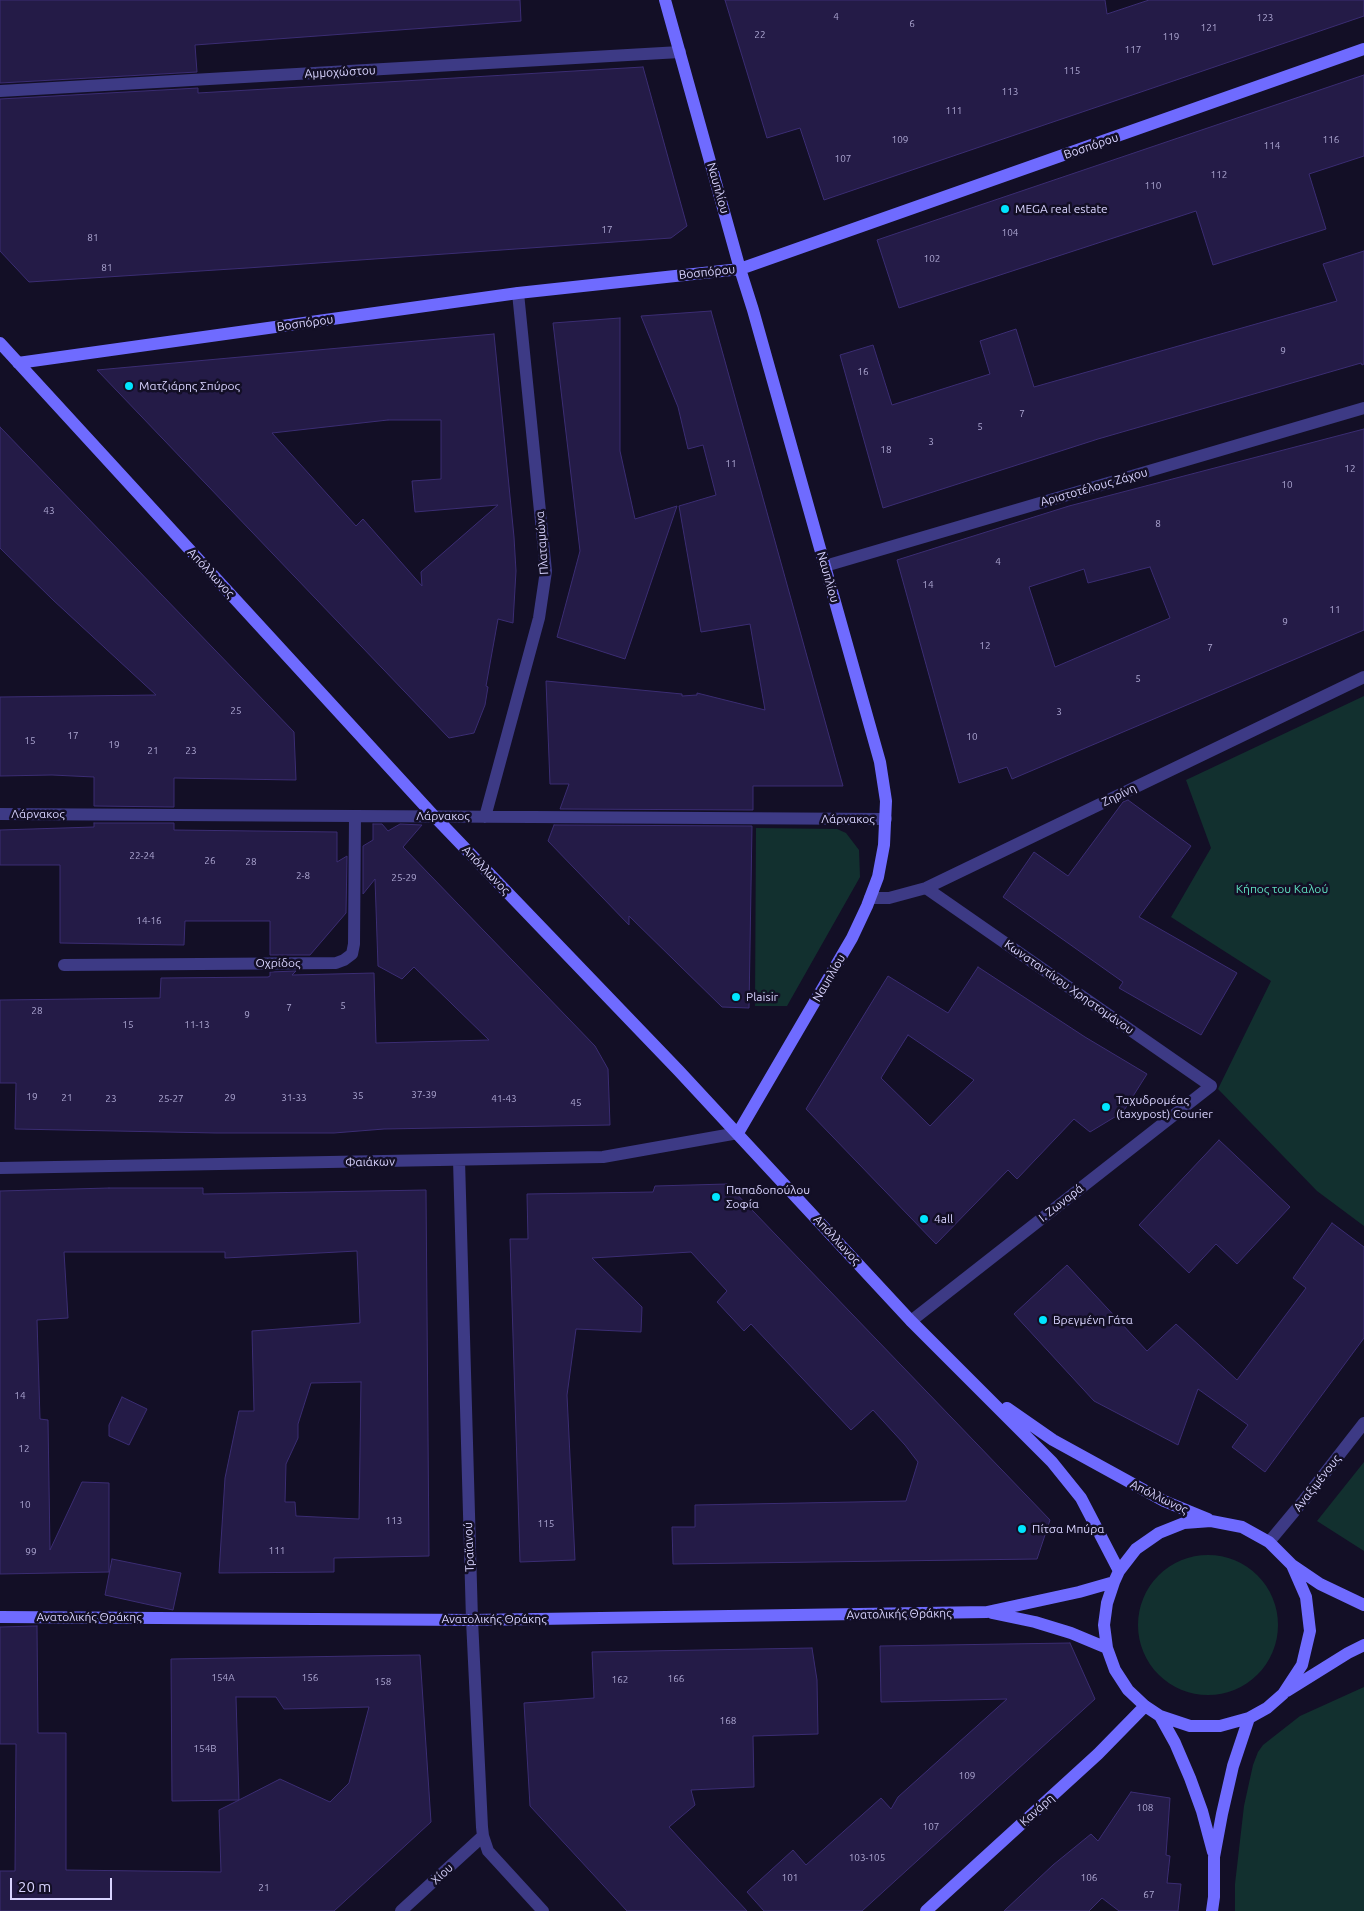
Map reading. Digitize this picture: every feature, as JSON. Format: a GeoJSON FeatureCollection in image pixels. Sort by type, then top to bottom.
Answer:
{"type":"FeatureCollection","features":[{"type":"Feature","properties":{"kind":"street","name":"Ναυπλίου"},"geometry":{"type":"LineString","coordinates":[[666,0],[880,762],[886,801],[882,862],[870,898],[852,938],[738,1133]]}},
{"type":"Feature","properties":{"kind":"street","name":"Βοσπόρου"},"geometry":{"type":"LineString","coordinates":[[18,363],[518,293],[740,269],[1364,49]]}},
{"type":"Feature","properties":{"kind":"street","name":"Αμμοχώστου"},"geometry":{"type":"LineString","coordinates":[[0,91],[680,52]]}},
{"type":"Feature","properties":{"kind":"street","name":"Πλαταμώνα"},"geometry":{"type":"LineString","coordinates":[[484,817],[539,618],[546,571],[518,293]]}},
{"type":"Feature","properties":{"kind":"street","name":"Απόλλωνος"},"geometry":{"type":"LineString","coordinates":[[0,343],[434,816],[738,1133],[912,1321],[1052,1462],[1081,1498],[1116,1576]]}},
{"type":"Feature","properties":{"kind":"street","name":"Αριστοτέλους Ζάχου"},"geometry":{"type":"LineString","coordinates":[[825,566],[1364,408]]}},
{"type":"Feature","properties":{"kind":"street","name":"Ζηρίνη"},"geometry":{"type":"LineString","coordinates":[[870,898],[889,898],[926,888],[1364,677]]}},
{"type":"Feature","properties":{"kind":"street","name":"Λάρνακος"},"geometry":{"type":"LineString","coordinates":[[0,814],[886,819]]}},
{"type":"Feature","properties":{"kind":"street","name":"Οχρίδος"},"geometry":{"type":"LineString","coordinates":[[64,965],[336,963],[344,960],[352,954],[354,944],[355,816]]}},
{"type":"Feature","properties":{"kind":"street","name":"Κωνσταντίνου Χρηστομάνου"},"geometry":{"type":"LineString","coordinates":[[926,888],[1211,1086]]}},
{"type":"Feature","properties":{"kind":"street","name":"Ι. Ζωναρά"},"geometry":{"type":"LineString","coordinates":[[912,1321],[1211,1086]]}},
{"type":"Feature","properties":{"kind":"street","name":"Φαιάκων"},"geometry":{"type":"LineString","coordinates":[[0,1168],[609,1157],[738,1133]]}},
{"type":"Feature","properties":{"kind":"street","name":"Τραϊανού"},"geometry":{"type":"LineString","coordinates":[[459,1160],[472,1620],[483,1836],[488,1851],[543,1911]]}},
{"type":"Feature","properties":{"kind":"street","name":"Απόλλωνος"},"geometry":{"type":"LineString","coordinates":[[981,1389],[1053,1440],[1164,1502],[1211,1521]]}},
{"type":"Feature","properties":{"kind":"street","name":"Αναξιμένους"},"geometry":{"type":"LineString","coordinates":[[1269,1542],[1364,1423]]}},
{"type":"Feature","properties":{"kind":"street"},"geometry":{"type":"LineString","coordinates":[[1364,1605],[1320,1584],[1292,1565],[1269,1542],[1242,1527],[1211,1521],[1184,1523],[1159,1533],[1136,1549],[1116,1576],[1107,1603],[1104,1625],[1107,1648],[1115,1670],[1128,1690],[1145,1706],[1160,1716],[1190,1726],[1220,1726],[1249,1718],[1267,1708],[1283,1694],[1316,1672],[1364,1645]]}},
{"type":"Feature","properties":{"kind":"street"},"geometry":{"type":"LineString","coordinates":[[1283,1694],[1302,1665],[1310,1631],[1306,1597],[1292,1565]]}},
{"type":"Feature","properties":{"kind":"street","name":"Ανατολικής Θράκης"},"geometry":{"type":"LineString","coordinates":[[0,1617],[472,1620],[987,1612],[1079,1592],[1116,1576]]}},
{"type":"Feature","properties":{"kind":"street","name":"Ανατολικής Θράκης"},"geometry":{"type":"LineString","coordinates":[[987,1612],[1035,1622],[1071,1633],[1107,1648]]}},
{"type":"Feature","properties":{"kind":"street","name":"Κανάρη"},"geometry":{"type":"LineString","coordinates":[[926,1911],[1098,1754],[1145,1706]]}},
{"type":"Feature","properties":{"kind":"street"},"geometry":{"type":"LineString","coordinates":[[1160,1716],[1176,1744],[1190,1778],[1202,1811],[1214,1857]]}},
{"type":"Feature","properties":{"kind":"street"},"geometry":{"type":"LineString","coordinates":[[1212,1911],[1214,1857],[1234,1766],[1249,1718]]}},
{"type":"Feature","properties":{"kind":"street","name":"Χίου"},"geometry":{"type":"LineString","coordinates":[[401,1911],[483,1836]]}},
{"type":"Feature","properties":{"kind":"green space","name":"Κήπος του Καλού"},"geometry":{"type":"Polygon","coordinates":[[[1364,696],[1364,1226],[1317,1191],[1218,1089],[1271,981],[1171,917],[1211,848],[1186,780],[1364,696]]]}},
{"type":"Feature","properties":{"kind":"green space"},"geometry":{"type":"Polygon","coordinates":[[[756,828],[837,829],[846,833],[859,850],[860,877],[787,1006],[755,1006],[756,828]]]}},
{"type":"Feature","properties":{"kind":"green space"},"geometry":{"type":"Polygon","coordinates":[[[1364,1462],[1364,1551],[1317,1521],[1364,1462]]]}},
{"type":"Feature","properties":{"kind":"green space"},"geometry":{"type":"Polygon","coordinates":[[[1208,1555],[1222,1556],[1235,1560],[1257,1576],[1273,1598],[1277,1611],[1277,1639],[1273,1652],[1257,1674],[1235,1690],[1222,1694],[1208,1695],[1194,1694],[1181,1690],[1159,1674],[1143,1652],[1139,1639],[1138,1625],[1139,1611],[1143,1598],[1159,1576],[1181,1560],[1194,1556],[1208,1555]]]}},
{"type":"Feature","properties":{"kind":"green space"},"geometry":{"type":"Polygon","coordinates":[[[1364,1687],[1364,1911],[1235,1911],[1235,1884],[1244,1806],[1253,1765],[1258,1752],[1263,1745],[1300,1716],[1364,1687]]]}},
{"type":"Feature","properties":{"kind":"building"},"geometry":{"type":"Polygon","coordinates":[[[0,0],[520,0],[521,21],[195,45],[197,72],[0,83],[0,0]]]}},
{"type":"Feature","properties":{"kind":"building"},"geometry":{"type":"Polygon","coordinates":[[[725,0],[1105,0],[1107,14],[1149,0],[1364,0],[1364,16],[824,200],[800,128],[767,138],[725,0]]]}},
{"type":"Feature","properties":{"kind":"building"},"geometry":{"type":"Polygon","coordinates":[[[643,67],[687,226],[671,238],[29,282],[0,251],[0,99],[198,88],[198,93],[643,67]]]}},
{"type":"Feature","properties":{"kind":"building"},"geometry":{"type":"Polygon","coordinates":[[[1364,75],[1364,156],[1309,174],[1326,229],[1213,265],[1196,211],[899,308],[877,240],[1364,75]]]}},
{"type":"Feature","properties":{"kind":"building"},"geometry":{"type":"Polygon","coordinates":[[[1364,251],[1364,364],[1362,365],[1361,363],[1098,439],[883,508],[840,355],[873,345],[892,405],[990,374],[980,341],[1016,329],[1034,387],[1337,301],[1323,264],[1364,251]]]}},
{"type":"Feature","properties":{"kind":"building"},"geometry":{"type":"Polygon","coordinates":[[[711,311],[843,786],[753,786],[753,810],[560,809],[569,784],[550,784],[546,681],[682,694],[682,696],[697,695],[697,693],[765,710],[750,624],[701,632],[679,506],[716,495],[703,445],[688,449],[678,407],[641,316],[711,311]]]}},
{"type":"Feature","properties":{"kind":"building"},"geometry":{"type":"Polygon","coordinates":[[[620,318],[620,451],[635,519],[677,506],[625,659],[557,637],[580,551],[553,323],[620,318]]]}},
{"type":"Feature","properties":{"kind":"building"},"geometry":{"type":"Polygon","coordinates":[[[494,334],[516,571],[513,623],[498,619],[486,686],[488,687],[485,705],[474,733],[449,738],[97,370],[494,334]],[[388,420],[272,433],[356,526],[363,519],[422,586],[421,572],[498,505],[415,512],[412,481],[441,479],[441,420],[388,420]]]}},
{"type":"Feature","properties":{"kind":"building"},"geometry":{"type":"Polygon","coordinates":[[[0,427],[294,732],[296,780],[174,778],[174,807],[94,806],[94,777],[52,775],[0,776],[0,697],[156,695],[0,548],[0,427]]]}},
{"type":"Feature","properties":{"kind":"building"},"geometry":{"type":"Polygon","coordinates":[[[1364,429],[1364,630],[1012,779],[1007,767],[959,783],[897,560],[1069,506],[1364,429]],[[1150,567],[1088,583],[1084,569],[1029,587],[1055,667],[1170,618],[1150,567]]]}},
{"type":"Feature","properties":{"kind":"building"},"geometry":{"type":"Polygon","coordinates":[[[1128,800],[1191,846],[1139,917],[1237,973],[1201,1035],[1119,988],[1123,982],[1003,897],[1034,852],[1068,876],[1123,802],[1128,800]]]}},
{"type":"Feature","properties":{"kind":"building"},"geometry":{"type":"Polygon","coordinates":[[[94,823],[174,823],[174,830],[337,832],[337,862],[347,856],[346,913],[310,955],[270,955],[270,921],[185,921],[184,945],[60,943],[60,865],[0,865],[0,830],[94,827],[94,823]]]}},
{"type":"Feature","properties":{"kind":"building"},"geometry":{"type":"Polygon","coordinates":[[[373,824],[382,824],[388,831],[400,824],[422,825],[403,847],[595,1046],[608,1069],[610,1125],[384,1129],[334,1133],[15,1129],[16,1083],[0,1083],[0,1000],[160,998],[161,978],[268,977],[270,972],[296,971],[292,975],[374,973],[376,1043],[489,1040],[414,967],[402,979],[378,966],[375,879],[363,894],[363,846],[373,840],[373,824]]]}},
{"type":"Feature","properties":{"kind":"building"},"geometry":{"type":"Polygon","coordinates":[[[554,825],[752,826],[749,1008],[722,1007],[629,916],[629,925],[548,841],[554,825]]]}},
{"type":"Feature","properties":{"kind":"building"},"geometry":{"type":"Polygon","coordinates":[[[978,967],[1085,1037],[1147,1074],[1123,1112],[1090,1132],[1074,1119],[1017,1179],[1008,1170],[936,1244],[806,1109],[888,976],[948,1013],[978,967]],[[908,1035],[881,1078],[930,1126],[974,1080],[908,1035]]]}},
{"type":"Feature","properties":{"kind":"building"},"geometry":{"type":"Polygon","coordinates":[[[1219,1140],[1290,1207],[1237,1264],[1216,1244],[1189,1273],[1139,1225],[1219,1140]]]}},
{"type":"Feature","properties":{"kind":"building"},"geometry":{"type":"Polygon","coordinates":[[[727,1184],[1050,1520],[1037,1559],[673,1564],[672,1527],[695,1527],[695,1505],[906,1501],[918,1462],[873,1410],[851,1430],[751,1324],[744,1331],[717,1302],[727,1291],[691,1252],[592,1258],[642,1307],[641,1332],[576,1329],[567,1395],[575,1560],[520,1562],[510,1239],[528,1239],[527,1194],[653,1192],[655,1186],[727,1184]]]}},
{"type":"Feature","properties":{"kind":"building"},"geometry":{"type":"Polygon","coordinates":[[[203,1188],[203,1194],[426,1190],[429,1556],[334,1558],[334,1572],[219,1573],[225,1478],[239,1411],[254,1411],[252,1331],[360,1323],[357,1251],[225,1258],[225,1252],[64,1252],[68,1318],[37,1320],[40,1419],[48,1420],[50,1550],[82,1482],[109,1483],[109,1572],[0,1574],[0,1191],[203,1188]],[[361,1382],[311,1383],[298,1424],[298,1438],[286,1464],[285,1502],[295,1502],[296,1516],[359,1519],[361,1382]]]}},
{"type":"Feature","properties":{"kind":"building"},"geometry":{"type":"Polygon","coordinates":[[[1332,1223],[1364,1247],[1364,1338],[1265,1472],[1232,1447],[1248,1425],[1198,1389],[1178,1445],[1094,1401],[1014,1314],[1067,1265],[1147,1351],[1176,1324],[1237,1380],[1306,1288],[1293,1278],[1332,1223]]]}},
{"type":"Feature","properties":{"kind":"building"},"geometry":{"type":"Polygon","coordinates":[[[122,1397],[147,1409],[129,1445],[109,1436],[109,1425],[122,1397]]]}},
{"type":"Feature","properties":{"kind":"building"},"geometry":{"type":"Polygon","coordinates":[[[112,1559],[181,1573],[173,1610],[105,1595],[112,1559]]]}},
{"type":"Feature","properties":{"kind":"building"},"geometry":{"type":"Polygon","coordinates":[[[37,1626],[38,1733],[66,1733],[66,1870],[221,1872],[219,1810],[239,1800],[172,1801],[171,1659],[420,1655],[431,1822],[334,1911],[0,1911],[0,1871],[15,1871],[16,1744],[0,1744],[0,1627],[37,1626]],[[236,1697],[239,1800],[280,1779],[330,1802],[349,1783],[369,1707],[284,1709],[276,1697],[236,1697]]]}},
{"type":"Feature","properties":{"kind":"building"},"geometry":{"type":"Polygon","coordinates":[[[1070,1643],[1095,1699],[862,1911],[764,1911],[747,1892],[793,1850],[806,1865],[881,1798],[891,1809],[898,1797],[1007,1699],[881,1702],[880,1646],[1070,1643]]]}},
{"type":"Feature","properties":{"kind":"building"},"geometry":{"type":"Polygon","coordinates":[[[812,1648],[817,1680],[818,1734],[753,1736],[754,1787],[691,1790],[695,1805],[669,1827],[747,1911],[627,1911],[530,1806],[524,1703],[594,1698],[592,1652],[812,1648]]]}},
{"type":"Feature","properties":{"kind":"building"},"geometry":{"type":"Polygon","coordinates":[[[1131,1792],[1170,1798],[1166,1855],[1170,1856],[1167,1883],[1181,1884],[1178,1911],[1119,1911],[1102,1898],[1089,1911],[1004,1911],[1053,1865],[1091,1834],[1098,1841],[1131,1792]]]}},
{"type":"Feature","properties":{"kind":"place","name":"MEGA real estate"},"geometry":{"type":"Point","coordinates":[1005,209]}},
{"type":"Feature","properties":{"kind":"place","name":"Ματζιάρης Σπύρος"},"geometry":{"type":"Point","coordinates":[129,386]}},
{"type":"Feature","properties":{"kind":"place","name":"Plaisir"},"geometry":{"type":"Point","coordinates":[736,997]}},
{"type":"Feature","properties":{"kind":"place","name":"Ταχυδρομέας (taxypost) Courier"},"geometry":{"type":"Point","coordinates":[1106,1107]}},
{"type":"Feature","properties":{"kind":"place","name":"Παπαδοπούλου Σοφία"},"geometry":{"type":"Point","coordinates":[716,1197]}},
{"type":"Feature","properties":{"kind":"place","name":"4all"},"geometry":{"type":"Point","coordinates":[924,1219]}},
{"type":"Feature","properties":{"kind":"place","name":"Βρεγμένη Γάτα"},"geometry":{"type":"Point","coordinates":[1043,1320]}},
{"type":"Feature","properties":{"kind":"place","name":"Πίτσα Μπύρα"},"geometry":{"type":"Point","coordinates":[1022,1529]}}]}
